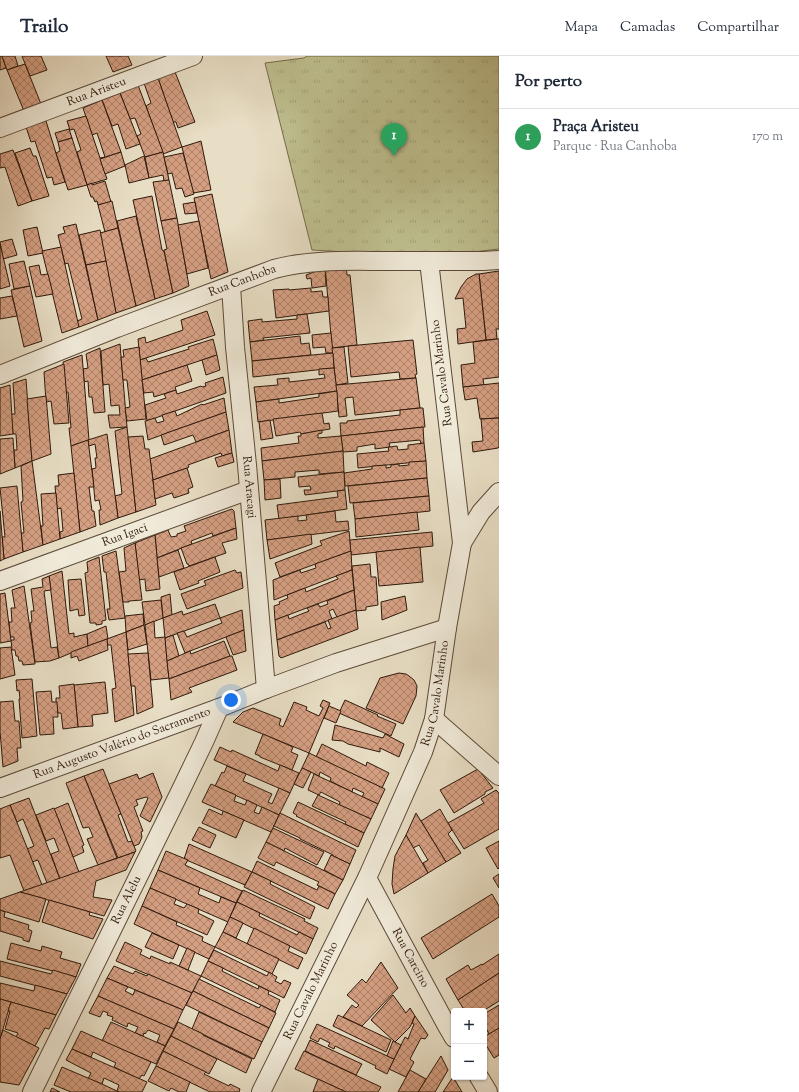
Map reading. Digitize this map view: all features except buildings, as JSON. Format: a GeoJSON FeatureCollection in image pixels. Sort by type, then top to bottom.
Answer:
{"type":"FeatureCollection","features":[{"type":"Feature","properties":{"kind":"street","name":"Rua Aristeu"},"geometry":{"type":"LineString","coordinates":[[0,128],[193,56]]}},
{"type":"Feature","properties":{"kind":"street","name":"Rua Canhoba"},"geometry":{"type":"LineString","coordinates":[[0,376],[117,328],[274,270],[304,263],[499,260]]}},
{"type":"Feature","properties":{"kind":"street","name":"Rua Cavalo Marinho"},"geometry":{"type":"LineString","coordinates":[[261,1092],[367,878],[423,752],[434,719],[447,628],[462,543],[429,261]]}},
{"type":"Feature","properties":{"kind":"street","name":"Rua Aracagi"},"geometry":{"type":"LineString","coordinates":[[231,286],[235,347],[266,689]]}},
{"type":"Feature","properties":{"kind":"street","name":"Rua Igaci"},"geometry":{"type":"LineString","coordinates":[[0,582],[249,490]]}},
{"type":"Feature","properties":{"kind":"street"},"geometry":{"type":"LineString","coordinates":[[462,543],[481,512],[499,492]]}},
{"type":"Feature","properties":{"kind":"street","name":"Rua Augusto Valério do Sacramento"},"geometry":{"type":"LineString","coordinates":[[0,788],[219,708],[336,663],[447,628]]}},
{"type":"Feature","properties":{"kind":"street","name":"Rua Alelu"},"geometry":{"type":"LineString","coordinates":[[32,1092],[185,782],[219,708]]}},
{"type":"Feature","properties":{"kind":"street"},"geometry":{"type":"LineString","coordinates":[[434,719],[499,776]]}},
{"type":"Feature","properties":{"kind":"street","name":"Rua Carcino"},"geometry":{"type":"LineString","coordinates":[[367,878],[451,1033]]}},
{"type":"Feature","properties":{"kind":"street"},"geometry":{"type":"LineString","coordinates":[[481,1080],[488,1092]]}},
{"type":"Feature","properties":{"kind":"green space"},"geometry":{"type":"Polygon","coordinates":[[[307,56],[499,56],[499,249],[429,257],[312,250],[265,63],[304,58],[307,56]]]}},
{"type":"Feature","properties":{"kind":"place","name":"Praça Aristeu"},"geometry":{"type":"Point","coordinates":[394,156]}}]}
